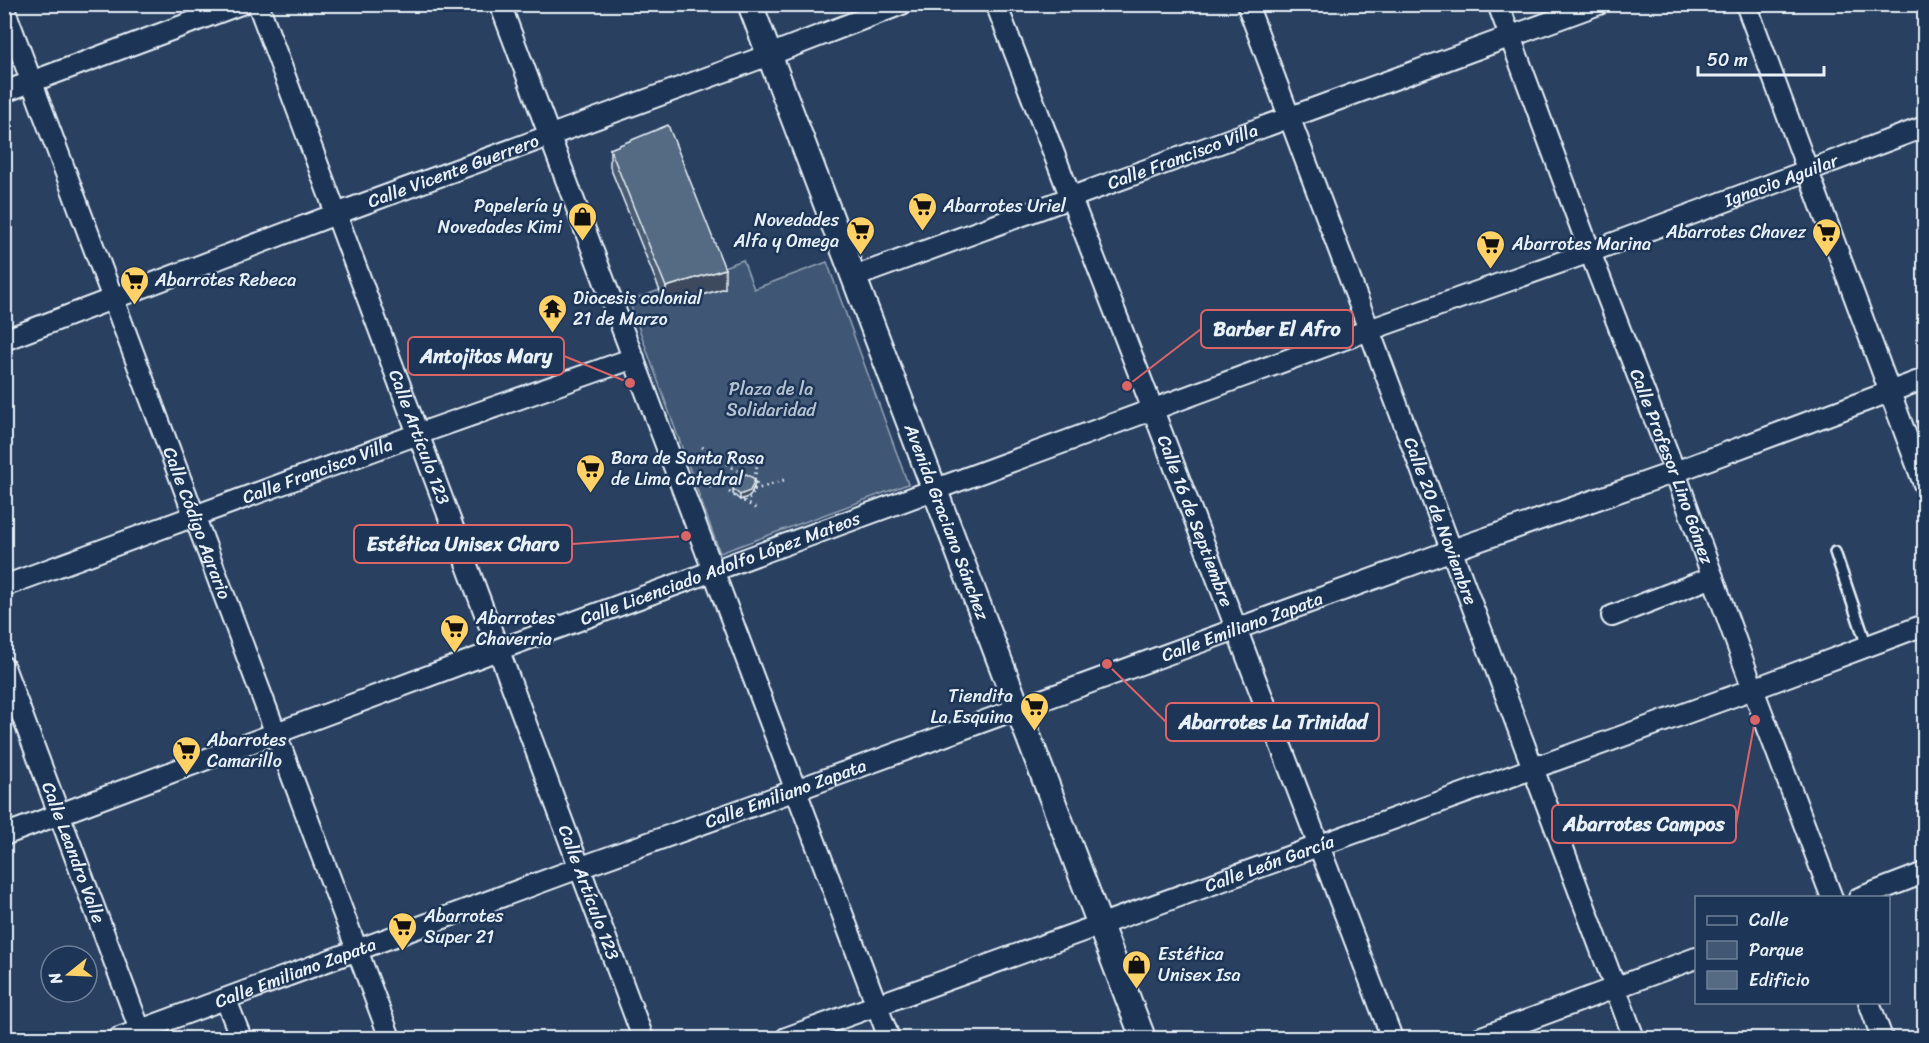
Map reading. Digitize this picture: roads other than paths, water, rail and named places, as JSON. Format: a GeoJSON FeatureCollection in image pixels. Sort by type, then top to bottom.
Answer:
{"type":"FeatureCollection","features":[{"type":"Feature","properties":{"kind":"street"},"geometry":{"type":"LineString","coordinates":[[4,92],[241,4]]}},
{"type":"Feature","properties":{"kind":"street","name":"Calle Artículo 123"},"geometry":{"type":"LineString","coordinates":[[258,4],[643,1038]]}},
{"type":"Feature","properties":{"kind":"street"},"geometry":{"type":"LineString","coordinates":[[500,4],[890,1038]]}},
{"type":"Feature","properties":{"kind":"street","name":"Avenida Graciano Sánchez"},"geometry":{"type":"LineString","coordinates":[[750,4],[1143,1038]]}},
{"type":"Feature","properties":{"kind":"street","name":"Calle Vicente Guerrero"},"geometry":{"type":"LineString","coordinates":[[4,340],[336,214],[769,56],[902,4]]}},
{"type":"Feature","properties":{"kind":"street","name":"Calle 16 de Septiembre"},"geometry":{"type":"LineString","coordinates":[[996,4],[1154,410],[1392,1038]]}},
{"type":"Feature","properties":{"kind":"street","name":"Calle 20 de Noviembre"},"geometry":{"type":"LineString","coordinates":[[1247,4],[1634,1038]]}},
{"type":"Feature","properties":{"kind":"street","name":"Calle Profesor Lino Gómez"},"geometry":{"type":"LineString","coordinates":[[1498,4],[1590,252],[1676,472],[1753,689],[1832,896]]}},
{"type":"Feature","properties":{"kind":"street"},"geometry":{"type":"LineString","coordinates":[[1746,4],[1924,484]]}},
{"type":"Feature","properties":{"kind":"street","name":"Calle Francisco Villa"},"geometry":{"type":"LineString","coordinates":[[854,277],[1592,6]]}},
{"type":"Feature","properties":{"kind":"street","name":"Calle Código Agrario"},"geometry":{"type":"LineString","coordinates":[[4,8],[390,1038]]}},
{"type":"Feature","properties":{"kind":"street","name":"Ignacio Aguilar"},"geometry":{"type":"LineString","coordinates":[[1369,330],[1590,252],[1924,127]]}},
{"type":"Feature","properties":{"kind":"street","name":"Calle Licenciado Adolfo López Mateos"},"geometry":{"type":"LineString","coordinates":[[4,835],[498,650],[714,573],[1369,330]]}},
{"type":"Feature","properties":{"kind":"street","name":"Calle Francisco Villa"},"geometry":{"type":"LineString","coordinates":[[4,586],[634,358]]}},
{"type":"Feature","properties":{"kind":"street","name":"Calle Emiliano Zapata"},"geometry":{"type":"LineString","coordinates":[[119,1038],[142,1035],[226,1000],[579,868],[1452,550],[1676,472],[1924,379]]}},
{"type":"Feature","properties":{"kind":"street"},"geometry":{"type":"LineString","coordinates":[[1612,616],[1713,577]]}},
{"type":"Feature","properties":{"kind":"street","name":"Calle León García"},"geometry":{"type":"LineString","coordinates":[[786,1038],[1533,769],[1924,625]]}},
{"type":"Feature","properties":{"kind":"street","name":"Calle Leandro Valle"},"geometry":{"type":"LineString","coordinates":[[4,667],[142,1035]]}},
{"type":"Feature","properties":{"kind":"street"},"geometry":{"type":"LineString","coordinates":[[1862,896],[1924,873]]}},
{"type":"Feature","properties":{"kind":"street"},"geometry":{"type":"LineString","coordinates":[[1479,1038],[1695,958]]}},
{"type":"Feature","properties":{"kind":"street"},"geometry":{"type":"LineString","coordinates":[[226,1000],[241,1038]]}},
{"type":"Feature","properties":{"kind":"street"},"geometry":{"type":"LineString","coordinates":[[1870,1004],[1882,1038]]}},
{"type":"Feature","properties":{"kind":"lane"},"geometry":{"type":"LineString","coordinates":[[1834,552],[1867,646]]}},
{"type":"Feature","properties":{"kind":"place","name":"Abarrotes Uriel"},"geometry":{"type":"Point","coordinates":[922,232]}},
{"type":"Feature","properties":{"kind":"place","name":"Papelería y Novedades Kimi"},"geometry":{"type":"Point","coordinates":[583,242]}},
{"type":"Feature","properties":{"kind":"place","name":"Novedades Alfa y Omega"},"geometry":{"type":"Point","coordinates":[860,256]}},
{"type":"Feature","properties":{"kind":"place","name":"Abarrotes Chavez"},"geometry":{"type":"Point","coordinates":[1827,258]}},
{"type":"Feature","properties":{"kind":"place","name":"Abarrotes Marina"},"geometry":{"type":"Point","coordinates":[1491,270]}},
{"type":"Feature","properties":{"kind":"place","name":"Abarrotes Rebeca"},"geometry":{"type":"Point","coordinates":[134,306]}},
{"type":"Feature","properties":{"kind":"place","name":"Diocesis colonial 21 de Marzo"},"geometry":{"type":"Point","coordinates":[552,334]}},
{"type":"Feature","properties":{"kind":"place","name":"Antojitos Mary"},"geometry":{"type":"Point","coordinates":[630,383]}},
{"type":"Feature","properties":{"kind":"place","name":"Barber El Afro"},"geometry":{"type":"Point","coordinates":[1127,386]}},
{"type":"Feature","properties":{"kind":"place","name":"Bara de Santa Rosa de Lima Catedral"},"geometry":{"type":"Point","coordinates":[590,494]}},
{"type":"Feature","properties":{"kind":"place","name":"Estética Unisex Charo"},"geometry":{"type":"Point","coordinates":[686,536]}},
{"type":"Feature","properties":{"kind":"place","name":"Abarrotes Chaverria"},"geometry":{"type":"Point","coordinates":[455,654]}},
{"type":"Feature","properties":{"kind":"place","name":"Abarrotes La Trinidad"},"geometry":{"type":"Point","coordinates":[1107,664]}},
{"type":"Feature","properties":{"kind":"place","name":"Abarrotes Campos"},"geometry":{"type":"Point","coordinates":[1755,720]}},
{"type":"Feature","properties":{"kind":"place","name":"Tiendita La Esquina"},"geometry":{"type":"Point","coordinates":[1034,732]}},
{"type":"Feature","properties":{"kind":"place","name":"Abarrotes Camarillo"},"geometry":{"type":"Point","coordinates":[186,776]}},
{"type":"Feature","properties":{"kind":"place","name":"Abarrotes Super 21"},"geometry":{"type":"Point","coordinates":[403,952]}},
{"type":"Feature","properties":{"kind":"place","name":"Estética Unisex Isa"},"geometry":{"type":"Point","coordinates":[1137,990]}},
{"type":"Feature","properties":{"kind":"park label","name":"Plaza de la Solidaridad"},"geometry":{"type":"Point","coordinates":[771,399]}}]}
